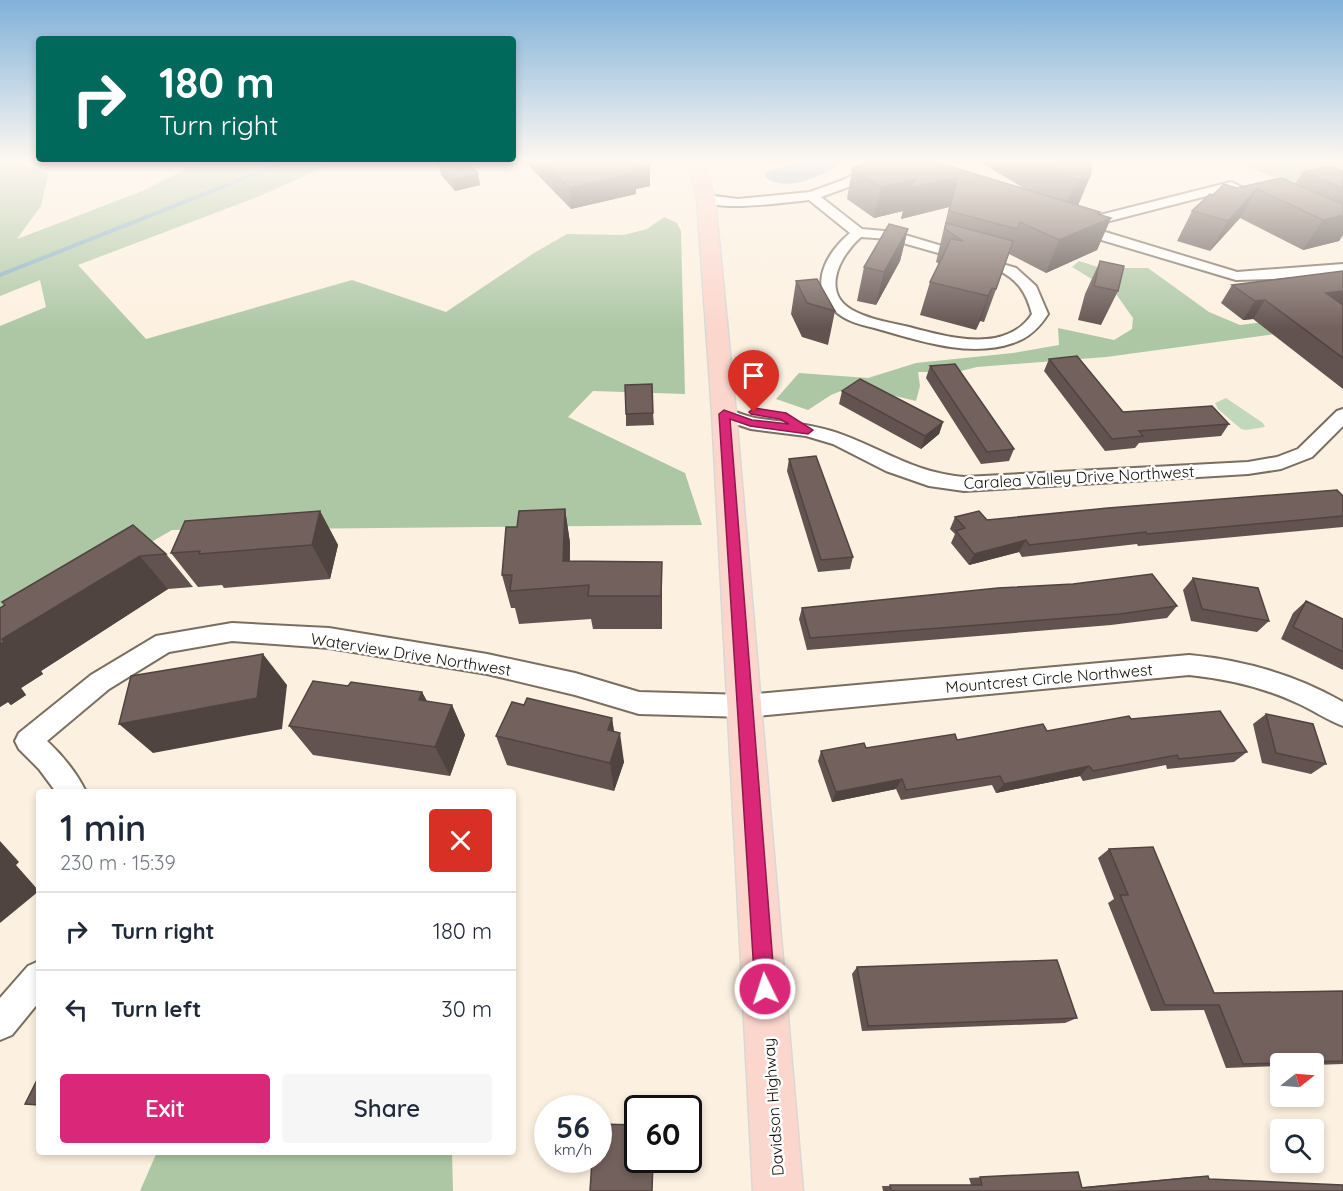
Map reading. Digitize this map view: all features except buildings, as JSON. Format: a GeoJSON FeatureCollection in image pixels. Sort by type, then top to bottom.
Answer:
{"type":"FeatureCollection","features":[{"type":"Feature","properties":{"kind":"main road","name":"Davidson Highway"},"geometry":{"type":"LineString","coordinates":[[708,218],[746,706],[778,1191]]}},
{"type":"Feature","properties":{"kind":"street"},"geometry":{"type":"LineString","coordinates":[[839,218],[858,233],[890,235],[1003,267],[1018,274],[1030,286],[1040,314],[1034,326],[1016,337],[986,344],[950,340],[849,315],[836,305],[828,289],[836,253],[858,233]]}},
{"type":"Feature","properties":{"kind":"street"},"geometry":{"type":"LineString","coordinates":[[1084,230],[1089,222],[1106,218]]}},
{"type":"Feature","properties":{"kind":"street"},"geometry":{"type":"LineString","coordinates":[[1064,224],[1236,276],[1274,275],[1343,268]]}},
{"type":"Feature","properties":{"kind":"street","name":"Caralea Valley Drive Northwest"},"geometry":{"type":"LineString","coordinates":[[724,414],[750,423],[808,430],[840,440],[893,466],[936,481],[987,484],[1248,468],[1281,463],[1305,453],[1343,415]]}},
{"type":"Feature","properties":{"kind":"street","name":"Waterview Drive Northwest"},"geometry":{"type":"LineString","coordinates":[[70,789],[48,760],[28,741],[100,682],[164,643],[232,632],[329,638],[487,664],[574,684],[639,703],[746,706]]}},
{"type":"Feature","properties":{"kind":"street","name":"Mountcrest Circle Northwest"},"geometry":{"type":"LineString","coordinates":[[746,706],[1189,665],[1207,666],[1275,682],[1326,704],[1343,715]]}},
{"type":"Feature","properties":{"kind":"street"},"geometry":{"type":"LineString","coordinates":[[0,1023],[36,981]]}},
{"type":"Feature","properties":{"kind":"green space"},"geometry":{"type":"Polygon","coordinates":[[[0,218],[33,218],[17,239],[73,218],[203,218],[78,265],[146,339],[352,280],[446,312],[534,253],[567,234],[624,235],[647,229],[665,218],[677,223],[681,231],[685,394],[593,391],[568,417],[685,473],[702,525],[172,530],[0,630],[0,326],[46,307],[40,280],[0,296],[0,218]]]}},
{"type":"Feature","properties":{"kind":"green space"},"geometry":{"type":"Polygon","coordinates":[[[1079,261],[1101,268],[1148,268],[1209,312],[1240,325],[1305,317],[1343,325],[1106,357],[977,367],[957,372],[918,372],[920,386],[916,401],[853,386],[831,395],[808,410],[776,399],[799,373],[868,378],[916,363],[1013,353],[1059,345],[1058,328],[1114,340],[1132,329],[1133,318],[1116,294],[1072,267],[1079,261]]]}},
{"type":"Feature","properties":{"kind":"green space"},"geometry":{"type":"Polygon","coordinates":[[[1226,398],[1263,423],[1265,427],[1241,429],[1218,409],[1215,403],[1226,398]]]}},
{"type":"Feature","properties":{"kind":"green space"},"geometry":{"type":"Polygon","coordinates":[[[156,1155],[452,1155],[453,1191],[140,1191],[156,1155]]]}},
{"type":"Feature","properties":{"kind":"waterway"},"geometry":{"type":"LineString","coordinates":[[0,275],[145,218]]}},
{"type":"Feature","properties":{"kind":"route"},"geometry":{"type":"LineString","coordinates":[[754,412],[783,416],[808,430],[750,423],[724,414],[765,989]]}}]}
